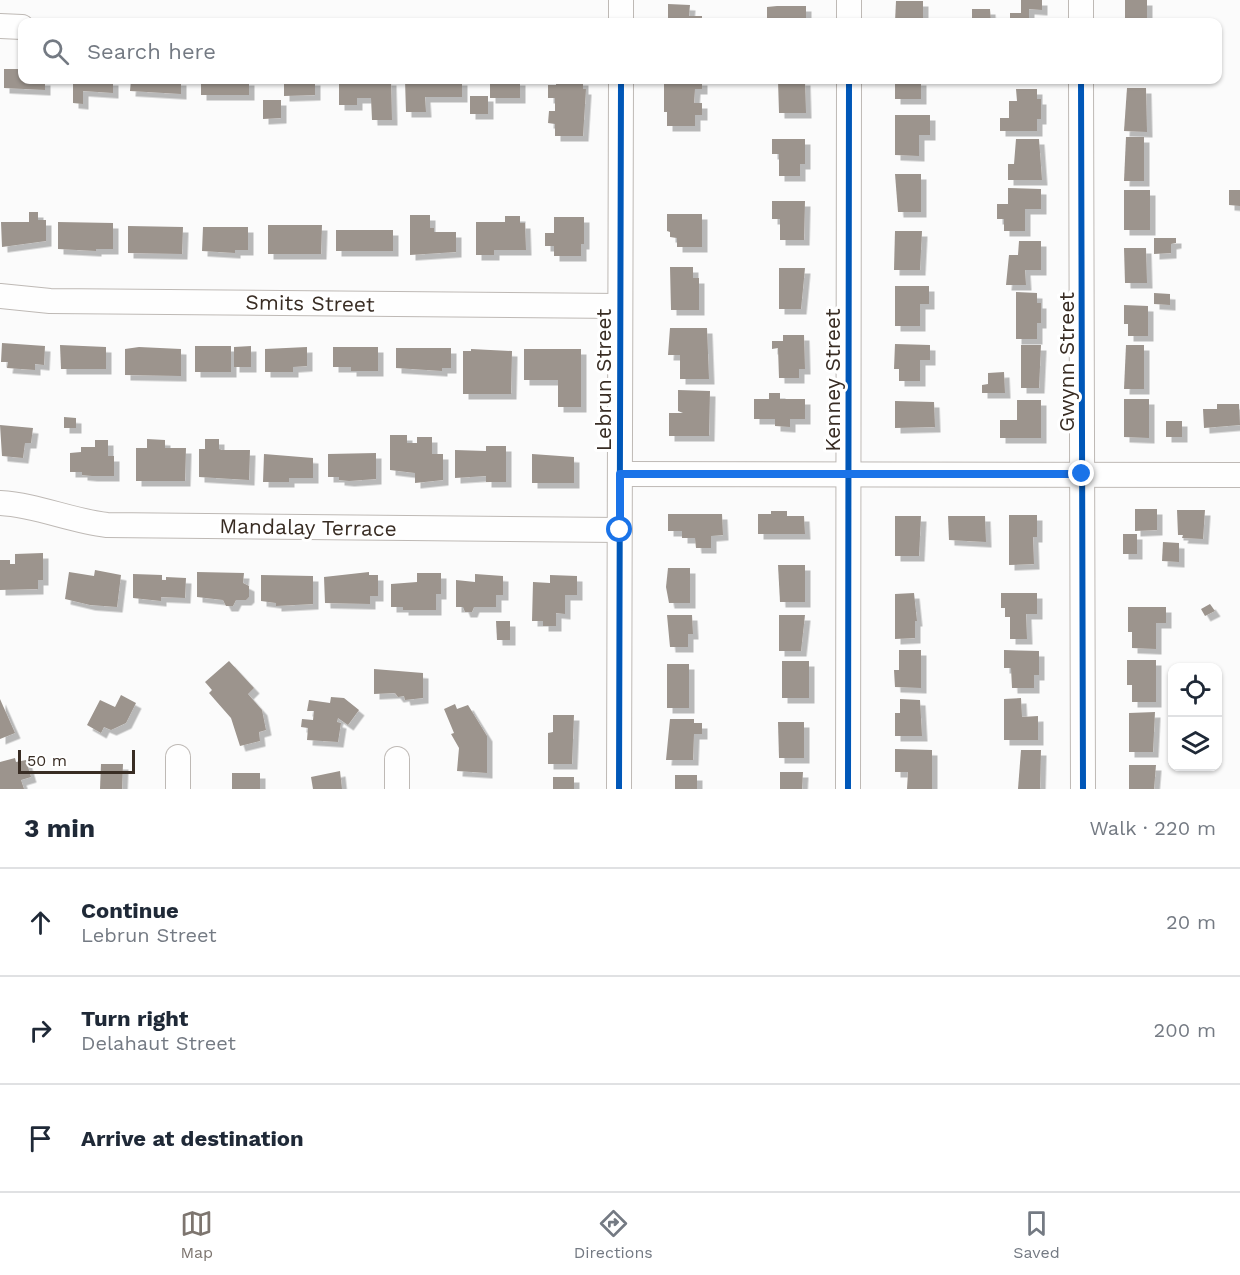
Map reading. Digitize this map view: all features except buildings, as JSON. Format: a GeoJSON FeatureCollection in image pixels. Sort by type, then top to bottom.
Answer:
{"type":"FeatureCollection","features":[{"type":"Feature","properties":{"kind":"street"},"geometry":{"type":"LineString","coordinates":[[621,0],[621,18]]}},
{"type":"Feature","properties":{"kind":"street"},"geometry":{"type":"LineString","coordinates":[[849,0],[849,18]]}},
{"type":"Feature","properties":{"kind":"street"},"geometry":{"type":"LineString","coordinates":[[1081,0],[1081,18]]}},
{"type":"Feature","properties":{"kind":"street"},"geometry":{"type":"LineString","coordinates":[[0,27],[18,27]]}},
{"type":"Feature","properties":{"kind":"street","name":"Lebrun Street"},"geometry":{"type":"LineString","coordinates":[[619,789],[621,84]]}},
{"type":"Feature","properties":{"kind":"street","name":"Kenney Street"},"geometry":{"type":"LineString","coordinates":[[848,789],[849,84]]}},
{"type":"Feature","properties":{"kind":"street","name":"Gwynn Street"},"geometry":{"type":"LineString","coordinates":[[1081,84],[1083,789]]}},
{"type":"Feature","properties":{"kind":"street","name":"Smits Street"},"geometry":{"type":"LineString","coordinates":[[0,296],[50,301],[620,306]]}},
{"type":"Feature","properties":{"kind":"street"},"geometry":{"type":"LineString","coordinates":[[620,474],[1240,475]]}},
{"type":"Feature","properties":{"kind":"street","name":"Mandalay Terrace"},"geometry":{"type":"LineString","coordinates":[[0,503],[30,507],[81,522],[107,525],[620,530]]}},
{"type":"Feature","properties":{"kind":"street"},"geometry":{"type":"LineString","coordinates":[[178,757],[178,789]]}},
{"type":"Feature","properties":{"kind":"street"},"geometry":{"type":"LineString","coordinates":[[397,759],[397,789]]}},
{"type":"Feature","properties":{"kind":"cycle path"},"geometry":{"type":"LineString","coordinates":[[619,789],[621,84]]}},
{"type":"Feature","properties":{"kind":"cycle path"},"geometry":{"type":"LineString","coordinates":[[848,789],[849,84]]}},
{"type":"Feature","properties":{"kind":"cycle path"},"geometry":{"type":"LineString","coordinates":[[1081,84],[1083,789]]}},
{"type":"Feature","properties":{"kind":"route"},"geometry":{"type":"LineString","coordinates":[[620,530],[620,474],[1082,474]]}}]}
